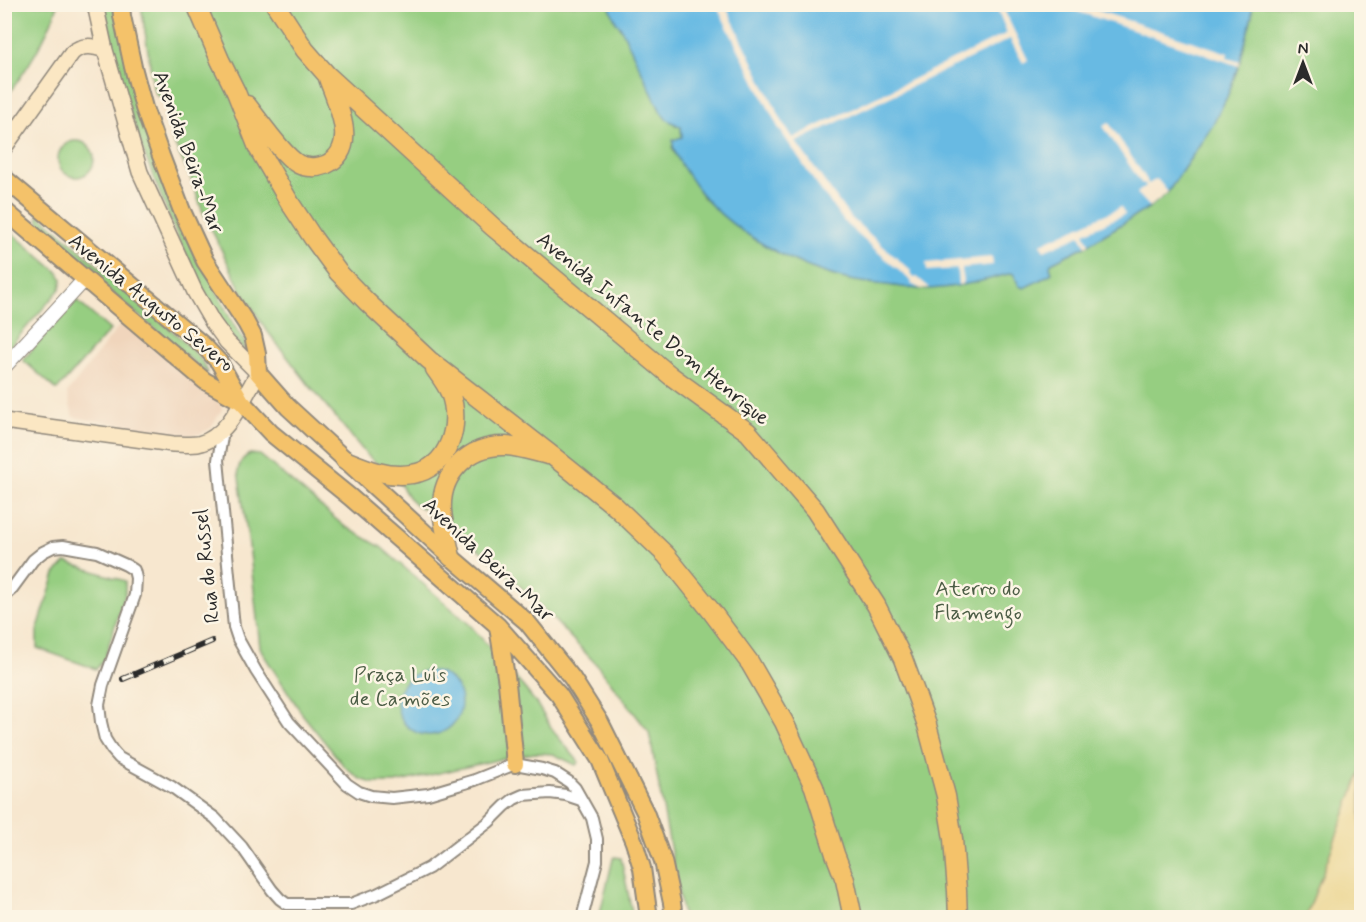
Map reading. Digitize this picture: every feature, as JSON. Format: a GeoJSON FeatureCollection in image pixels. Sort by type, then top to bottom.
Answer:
{"type":"FeatureCollection","features":[{"type":"Feature","properties":{"kind":"highway"},"geometry":{"type":"LineString","coordinates":[[196,4],[236,92],[258,148],[280,187],[338,272],[429,360],[616,507],[666,555],[750,663],[783,722],[814,787],[844,880],[853,918]]}},
{"type":"Feature","properties":{"kind":"highway","name":"Avenida Infante Dom Henrique"},"geometry":{"type":"LineString","coordinates":[[275,4],[305,50],[327,75],[494,227],[671,376],[748,432],[815,510],[876,605],[903,659],[927,725],[946,796],[953,839],[958,918]]}},
{"type":"Feature","properties":{"kind":"highway"},"geometry":{"type":"LineString","coordinates":[[236,92],[293,160],[307,167],[324,166],[339,153],[345,134],[327,75]]}},
{"type":"Feature","properties":{"kind":"highway"},"geometry":{"type":"LineString","coordinates":[[345,460],[374,472],[392,475],[414,474],[436,464],[450,442],[454,418],[450,393],[429,360]]}},
{"type":"Feature","properties":{"kind":"highway"},"geometry":{"type":"LineString","coordinates":[[451,557],[442,512],[442,500],[452,471],[462,460],[489,447],[507,446],[554,457]]}},
{"type":"Feature","properties":{"kind":"main road","name":"Avenida Beira-Mar"},"geometry":{"type":"LineString","coordinates":[[95,4],[105,50],[140,172],[195,292],[213,322],[227,342],[288,407],[451,557],[527,622],[572,678],[600,722],[645,812],[663,861],[674,918]]}},
{"type":"Feature","properties":{"kind":"main road","name":"Avenida Beira-Mar"},"geometry":{"type":"LineString","coordinates":[[121,4],[133,67],[144,108],[165,167],[205,261],[253,336],[258,373]]}},
{"type":"Feature","properties":{"kind":"main road"},"geometry":{"type":"LineString","coordinates":[[4,148],[76,49],[94,47],[105,50]]}},
{"type":"Feature","properties":{"kind":"main road","name":"Avenida Augusto Severo"},"geometry":{"type":"LineString","coordinates":[[4,178],[204,346],[219,362],[241,401]]}},
{"type":"Feature","properties":{"kind":"main road","name":"Avenida Augusto Severo"},"geometry":{"type":"LineString","coordinates":[[4,210],[205,381],[241,401]]}},
{"type":"Feature","properties":{"kind":"main road","name":"Rua do Russel"},"geometry":{"type":"LineString","coordinates":[[223,431],[258,373]]}},
{"type":"Feature","properties":{"kind":"main road","name":"Avenida Beira-Mar"},"geometry":{"type":"LineString","coordinates":[[241,401],[271,433],[350,497],[498,626],[559,695],[600,760],[642,868],[649,918]]}},
{"type":"Feature","properties":{"kind":"main road"},"geometry":{"type":"LineString","coordinates":[[4,421],[188,445],[208,441],[223,431]]}},
{"type":"Feature","properties":{"kind":"main road"},"geometry":{"type":"LineString","coordinates":[[498,626],[507,683],[515,764]]}},
{"type":"Feature","properties":{"kind":"street"},"geometry":{"type":"LineString","coordinates":[[4,368],[85,279]]}},
{"type":"Feature","properties":{"kind":"street","name":"Rua do Russel"},"geometry":{"type":"LineString","coordinates":[[223,431],[218,460],[234,627],[256,671],[288,722],[347,784],[371,796],[392,798],[447,790],[515,764]]}},
{"type":"Feature","properties":{"kind":"street"},"geometry":{"type":"LineString","coordinates":[[4,596],[33,560],[43,552],[63,546],[97,552],[134,570],[135,595],[103,685],[99,705],[105,739],[119,758],[172,787],[215,818],[242,847],[280,899],[287,904],[351,904],[377,894],[429,868],[489,822],[514,799],[523,795],[550,793],[581,800]]}},
{"type":"Feature","properties":{"kind":"street"},"geometry":{"type":"LineString","coordinates":[[515,764],[555,773],[569,782],[575,788],[592,818],[597,839],[597,861],[582,918]]}},
{"type":"Feature","properties":{"kind":"shaded area"},"geometry":{"type":"Polygon","coordinates":[[[123,321],[220,403],[222,409],[211,428],[200,434],[188,436],[73,417],[67,393],[123,321]]]}},
{"type":"Feature","properties":{"kind":"green space"},"geometry":{"type":"Polygon","coordinates":[[[5,4],[58,5],[35,54],[5,99],[5,4]]]}},
{"type":"Feature","properties":{"kind":"green space"},"geometry":{"type":"Polygon","coordinates":[[[104,5],[117,5],[199,256],[245,343],[244,351],[226,329],[204,293],[172,224],[130,111],[104,5]]]}},
{"type":"Feature","properties":{"kind":"green space","name":"Aterro do Flamengo"},"geometry":{"type":"Polygon","coordinates":[[[141,5],[609,5],[616,22],[675,125],[681,127],[682,137],[672,147],[703,197],[756,240],[820,271],[850,280],[921,289],[970,283],[1012,273],[1019,286],[1024,287],[1052,273],[1051,263],[1089,244],[1150,207],[1168,192],[1212,126],[1227,97],[1240,62],[1252,16],[1252,5],[1361,5],[1361,917],[683,917],[649,732],[597,665],[532,597],[435,510],[422,508],[415,504],[401,485],[366,454],[265,328],[242,292],[202,210],[190,176],[173,141],[166,98],[158,96],[154,91],[141,5]]]}},
{"type":"Feature","properties":{"kind":"green space"},"geometry":{"type":"Polygon","coordinates":[[[76,141],[89,146],[94,159],[89,172],[76,177],[63,172],[58,159],[63,146],[76,141]]]}},
{"type":"Feature","properties":{"kind":"green space"},"geometry":{"type":"Polygon","coordinates":[[[40,215],[191,348],[208,373],[42,234],[38,217],[40,215]]]}},
{"type":"Feature","properties":{"kind":"green space"},"geometry":{"type":"Polygon","coordinates":[[[5,227],[59,273],[62,279],[60,289],[5,352],[5,227]]]}},
{"type":"Feature","properties":{"kind":"green space"},"geometry":{"type":"Polygon","coordinates":[[[76,300],[110,330],[57,390],[23,360],[76,300]]]}},
{"type":"Feature","properties":{"kind":"green space","name":"Praça Luís de Camões"},"geometry":{"type":"Polygon","coordinates":[[[250,454],[260,455],[344,526],[381,547],[470,625],[525,689],[554,732],[579,762],[576,765],[553,754],[535,753],[395,783],[373,783],[360,779],[344,766],[303,715],[260,647],[238,471],[242,461],[250,454]]]}},
{"type":"Feature","properties":{"kind":"green space"},"geometry":{"type":"Polygon","coordinates":[[[66,562],[125,581],[125,594],[104,660],[96,669],[37,648],[37,631],[55,574],[66,562]]]}},
{"type":"Feature","properties":{"kind":"green space"},"geometry":{"type":"Polygon","coordinates":[[[615,857],[621,858],[633,917],[599,917],[615,857]]]}},
{"type":"Feature","properties":{"kind":"sand"},"geometry":{"type":"Polygon","coordinates":[[[1361,771],[1361,917],[1306,917],[1361,771]]]}},
{"type":"Feature","properties":{"kind":"water"},"geometry":{"type":"Polygon","coordinates":[[[609,5],[1252,5],[1252,16],[1240,62],[1227,97],[1212,126],[1168,192],[1150,207],[1089,244],[1051,263],[1052,273],[1024,288],[1019,286],[1012,273],[979,282],[922,289],[866,283],[829,274],[764,245],[724,217],[707,201],[680,163],[674,151],[673,140],[682,137],[681,127],[666,119],[661,112],[609,5]]]}},
{"type":"Feature","properties":{"kind":"water"},"geometry":{"type":"Polygon","coordinates":[[[423,671],[435,671],[452,680],[459,691],[461,703],[459,715],[452,726],[435,735],[423,735],[411,730],[402,721],[397,709],[397,697],[402,685],[411,676],[423,671]]]}},
{"type":"Feature","properties":{"kind":"pier"},"geometry":{"type":"Polygon","coordinates":[[[716,5],[725,5],[784,125],[793,138],[1007,33],[997,8],[1002,6],[1028,60],[1023,63],[1010,39],[796,142],[849,216],[911,271],[910,273],[915,278],[917,277],[930,288],[921,289],[911,284],[912,282],[846,224],[778,127],[716,5]]]}},
{"type":"Feature","properties":{"kind":"pier"},"geometry":{"type":"Polygon","coordinates":[[[1058,5],[1081,5],[1228,53],[1227,58],[1240,62],[1239,66],[1058,5]]]}},
{"type":"Feature","properties":{"kind":"pier"},"geometry":{"type":"Polygon","coordinates":[[[1109,123],[1148,184],[1157,179],[1168,192],[1150,207],[1137,193],[1146,186],[1142,184],[1103,126],[1109,123]]]}},
{"type":"Feature","properties":{"kind":"pier"},"geometry":{"type":"Polygon","coordinates":[[[1121,207],[1125,214],[1084,233],[1089,244],[1086,246],[1080,235],[1044,251],[1041,244],[1121,207]]]}},
{"type":"Feature","properties":{"kind":"pier"},"geometry":{"type":"Polygon","coordinates":[[[992,257],[993,265],[962,268],[963,284],[958,285],[957,269],[927,271],[926,263],[992,257]]]}},
{"type":"Feature","properties":{"kind":"railway"},"geometry":{"type":"LineString","coordinates":[[123,679],[212,641]]}}]}
